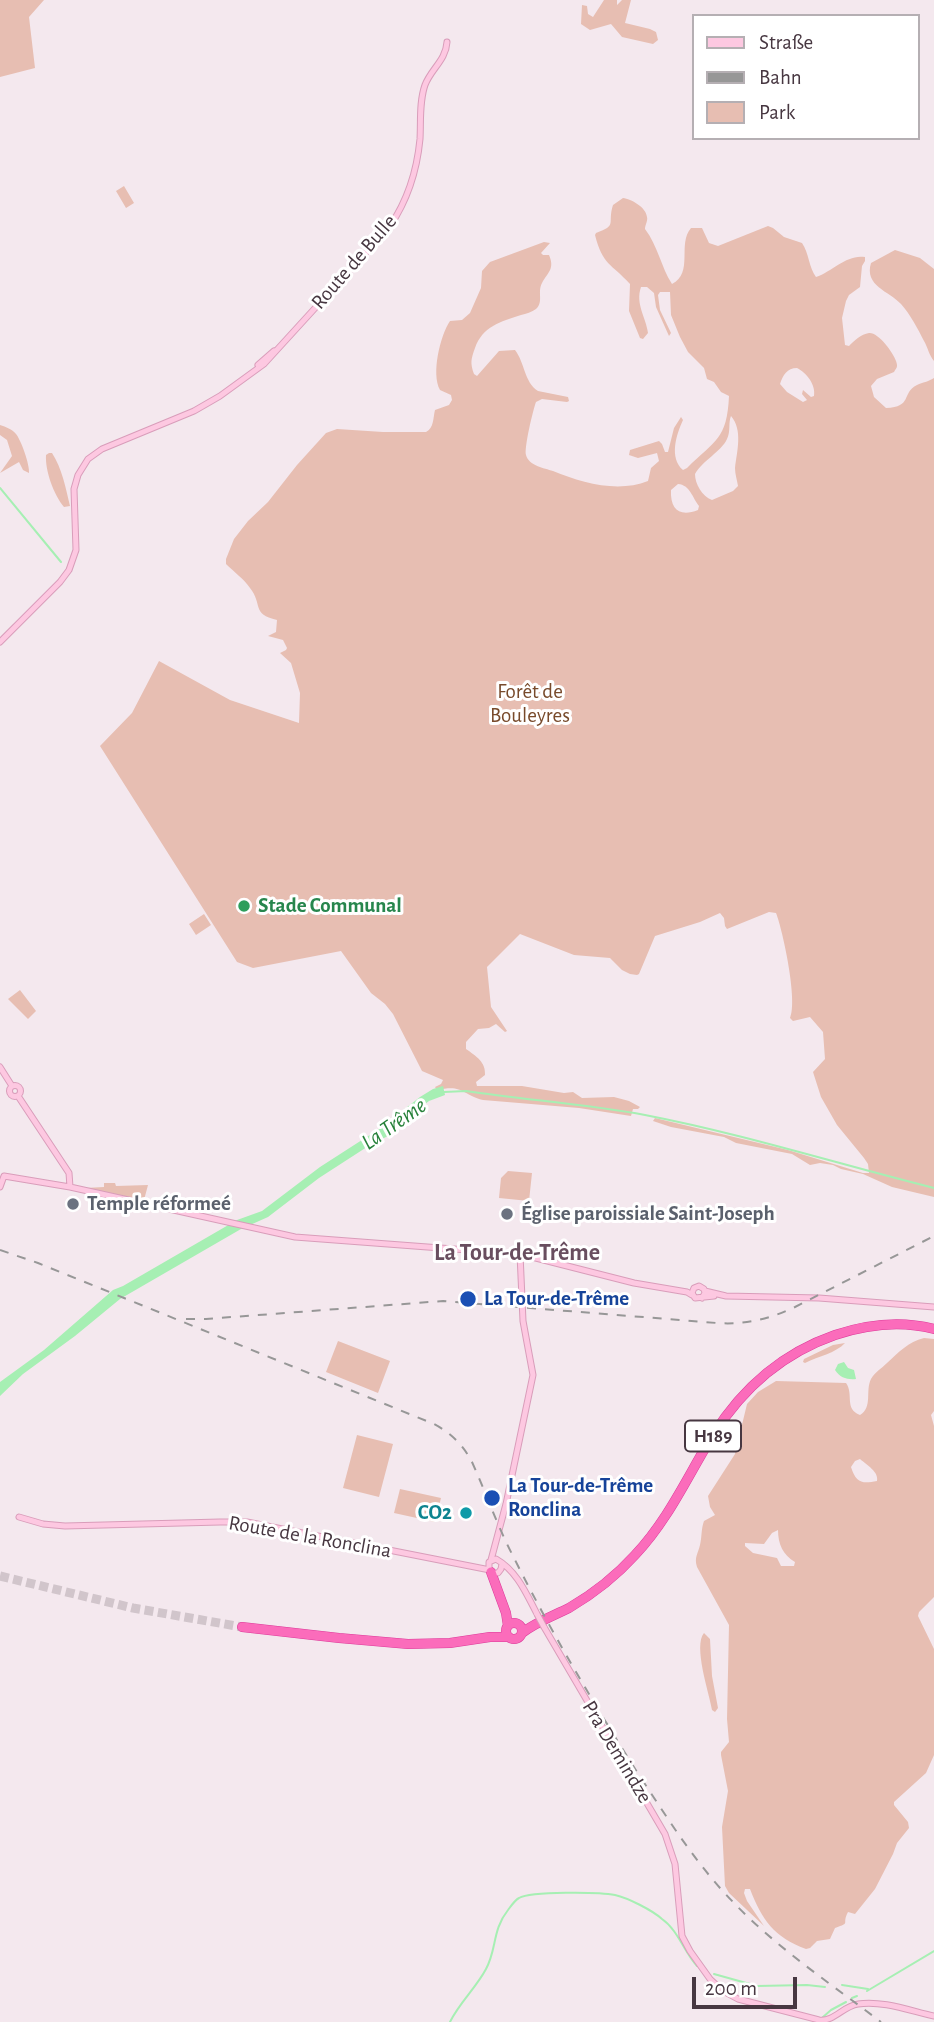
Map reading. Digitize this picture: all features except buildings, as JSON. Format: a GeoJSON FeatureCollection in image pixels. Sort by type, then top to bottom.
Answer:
{"type":"FeatureCollection","features":[{"type":"Feature","properties":{"kind":"highway","name":"H189"},"geometry":{"type":"LineString","coordinates":[[242,1627],[408,1644],[450,1643],[490,1637],[539,1622],[582,1600],[632,1559],[662,1522],[728,1413],[748,1390],[776,1366],[816,1343],[861,1328],[895,1324],[934,1329]]}},
{"type":"Feature","properties":{"kind":"highway"},"geometry":{"type":"LineString","coordinates":[[495,1566],[514,1629]]}},
{"type":"Feature","properties":{"kind":"street","name":"Route de Bulle"},"geometry":{"type":"LineString","coordinates":[[0,642],[69,570],[76,550],[74,489],[78,475],[88,459],[102,449],[194,411],[264,364],[385,232],[398,212],[417,164],[424,91],[433,71],[444,57],[447,42]]}},
{"type":"Feature","properties":{"kind":"street"},"geometry":{"type":"LineString","coordinates":[[0,1066],[12,1086],[20,1088],[18,1096],[69,1173],[69,1187]]}},
{"type":"Feature","properties":{"kind":"street"},"geometry":{"type":"LineString","coordinates":[[0,1187],[4,1175],[307,1238],[520,1254],[634,1283],[675,1290],[697,1299],[703,1294],[813,1298],[934,1307]]}},
{"type":"Feature","properties":{"kind":"street"},"geometry":{"type":"LineString","coordinates":[[495,1566],[497,1541],[533,1375],[523,1321],[520,1254]]}},
{"type":"Feature","properties":{"kind":"street"},"geometry":{"type":"LineString","coordinates":[[675,1290],[701,1286],[703,1294]]}},
{"type":"Feature","properties":{"kind":"street"},"geometry":{"type":"LineString","coordinates":[[692,1296],[694,1288]]}},
{"type":"Feature","properties":{"kind":"street","name":"Route de la Ronclina"},"geometry":{"type":"LineString","coordinates":[[19,1517],[43,1524],[65,1526],[247,1522],[476,1567],[495,1566]]}},
{"type":"Feature","properties":{"kind":"street","name":"Pra Demindze"},"geometry":{"type":"LineString","coordinates":[[495,1566],[514,1573],[539,1622],[665,1834],[677,1880],[681,1931],[687,1946],[710,1979],[723,1991],[738,1999],[824,2020],[862,2003],[934,2016]]}},
{"type":"Feature","properties":{"kind":"green space"},"geometry":{"type":"Polygon","coordinates":[[[0,0],[44,0],[29,17],[35,68],[0,77],[0,0]]]}},
{"type":"Feature","properties":{"kind":"green space"},"geometry":{"type":"Polygon","coordinates":[[[604,0],[617,0],[617,5],[622,0],[631,0],[625,23],[656,32],[658,40],[653,44],[622,37],[611,24],[590,30],[581,24],[582,5],[587,6],[588,14],[593,17],[604,0]]]}},
{"type":"Feature","properties":{"kind":"green space"},"geometry":{"type":"Polygon","coordinates":[[[124,186],[134,203],[126,208],[116,191],[124,186]]]}},
{"type":"Feature","properties":{"kind":"green space","name":"Forêt de Bouleyres"},"geometry":{"type":"Polygon","coordinates":[[[623,198],[644,210],[647,218],[645,229],[672,284],[682,273],[685,242],[691,228],[702,228],[709,243],[718,246],[768,226],[784,237],[802,243],[816,277],[846,260],[865,257],[860,287],[849,295],[842,318],[845,345],[849,346],[863,335],[873,334],[885,343],[896,361],[894,372],[877,379],[871,386],[874,397],[886,408],[894,407],[903,402],[912,388],[934,378],[934,1197],[892,1187],[833,1165],[810,1165],[792,1154],[736,1143],[724,1137],[653,1121],[655,1118],[788,1150],[869,1173],[868,1164],[837,1125],[821,1097],[813,1072],[825,1059],[823,1032],[810,1017],[793,1021],[790,1018],[791,982],[776,913],[769,912],[727,929],[720,913],[655,936],[637,975],[622,970],[610,958],[574,955],[520,934],[487,967],[491,1007],[507,1031],[496,1024],[478,1029],[466,1042],[466,1049],[480,1060],[485,1070],[485,1075],[476,1082],[477,1086],[522,1086],[573,1092],[582,1098],[614,1097],[640,1107],[633,1109],[631,1116],[579,1108],[483,1100],[452,1088],[437,1090],[435,1087],[443,1080],[422,1071],[393,1014],[371,993],[341,951],[253,968],[237,962],[100,746],[132,713],[159,661],[230,700],[299,723],[300,693],[291,663],[280,653],[287,648],[283,640],[268,636],[276,632],[277,620],[260,611],[250,588],[226,564],[234,539],[326,433],[337,429],[383,432],[429,430],[435,410],[449,405],[452,400],[451,395],[440,390],[437,383],[438,355],[443,336],[450,321],[462,320],[470,313],[481,288],[482,271],[490,262],[544,242],[550,243],[541,253],[549,255],[551,264],[541,286],[538,306],[531,312],[499,323],[488,330],[478,341],[472,361],[474,374],[477,376],[499,351],[515,350],[533,387],[538,391],[568,397],[567,402],[542,399],[536,402],[526,445],[526,455],[530,462],[588,483],[636,485],[648,481],[651,468],[659,461],[657,453],[638,458],[629,455],[630,450],[659,441],[665,452],[668,452],[674,428],[681,417],[683,420],[676,439],[675,453],[683,470],[712,445],[726,422],[729,396],[707,379],[704,368],[688,352],[671,315],[670,292],[660,292],[658,295],[660,310],[671,333],[669,336],[656,307],[654,293],[647,287],[641,287],[640,305],[648,333],[643,339],[640,338],[629,311],[630,284],[605,259],[595,235],[609,226],[613,205],[623,198]],[[797,368],[786,373],[780,384],[803,402],[807,400],[802,394],[803,390],[811,397],[814,396],[814,388],[807,376],[797,368]],[[731,416],[724,444],[695,474],[700,489],[712,500],[738,486],[735,468],[738,434],[731,416]],[[678,484],[671,490],[672,503],[677,510],[686,513],[698,510],[699,506],[685,487],[678,484]]]}},
{"type":"Feature","properties":{"kind":"green space"},"geometry":{"type":"Polygon","coordinates":[[[895,250],[920,258],[934,269],[934,361],[904,308],[874,283],[871,277],[871,263],[895,250]]]}},
{"type":"Feature","properties":{"kind":"green space"},"geometry":{"type":"Polygon","coordinates":[[[0,425],[11,429],[18,437],[27,459],[29,473],[23,470],[19,462],[0,473],[12,456],[7,440],[0,435],[0,425]]]}},
{"type":"Feature","properties":{"kind":"green space"},"geometry":{"type":"Polygon","coordinates":[[[52,453],[58,465],[70,506],[64,507],[51,482],[46,461],[46,455],[52,453]]]}},
{"type":"Feature","properties":{"kind":"green space"},"geometry":{"type":"Polygon","coordinates":[[[204,914],[211,925],[196,935],[189,924],[204,914]]]}},
{"type":"Feature","properties":{"kind":"green space"},"geometry":{"type":"Polygon","coordinates":[[[20,990],[36,1011],[28,1019],[8,999],[20,990]]]}},
{"type":"Feature","properties":{"kind":"green space"},"geometry":{"type":"Polygon","coordinates":[[[508,1171],[532,1173],[529,1201],[499,1198],[501,1178],[508,1171]]]}},
{"type":"Feature","properties":{"kind":"green space"},"geometry":{"type":"Polygon","coordinates":[[[104,1183],[115,1183],[116,1186],[148,1185],[144,1200],[85,1188],[104,1187],[104,1183]]]}},
{"type":"Feature","properties":{"kind":"green space"},"geometry":{"type":"Polygon","coordinates":[[[924,1338],[934,1339],[934,1411],[931,1415],[934,1426],[934,1597],[918,1616],[934,1649],[934,1755],[926,1773],[894,1802],[908,1822],[909,1828],[897,1843],[875,1889],[855,1914],[848,1912],[845,1924],[835,1928],[830,1939],[817,1941],[806,1949],[785,1939],[770,1926],[750,1889],[745,1889],[744,1893],[747,1901],[764,1926],[725,1886],[722,1827],[728,1791],[721,1752],[729,1742],[729,1625],[697,1567],[696,1558],[704,1521],[715,1515],[708,1496],[735,1454],[747,1404],[758,1392],[776,1381],[846,1383],[852,1409],[860,1415],[868,1403],[869,1384],[877,1372],[904,1348],[924,1338]],[[860,1459],[851,1467],[857,1479],[864,1482],[877,1481],[874,1472],[860,1459]],[[778,1530],[772,1533],[764,1544],[745,1543],[745,1546],[753,1553],[777,1558],[781,1566],[794,1566],[795,1562],[782,1549],[778,1530]]]}},
{"type":"Feature","properties":{"kind":"green space"},"geometry":{"type":"Polygon","coordinates":[[[338,1341],[390,1361],[378,1393],[326,1372],[338,1341]]]}},
{"type":"Feature","properties":{"kind":"green space"},"geometry":{"type":"Polygon","coordinates":[[[845,1343],[832,1352],[803,1362],[804,1359],[833,1345],[845,1343]]]}},
{"type":"Feature","properties":{"kind":"green space"},"geometry":{"type":"Polygon","coordinates":[[[357,1435],[393,1444],[379,1497],[343,1488],[357,1435]]]}},
{"type":"Feature","properties":{"kind":"green space"},"geometry":{"type":"Polygon","coordinates":[[[400,1489],[441,1498],[435,1522],[394,1513],[400,1489]]]}},
{"type":"Feature","properties":{"kind":"green space"},"geometry":{"type":"Polygon","coordinates":[[[704,1633],[710,1639],[712,1676],[718,1708],[715,1712],[712,1710],[701,1658],[701,1639],[704,1633]]]}},
{"type":"Feature","properties":{"kind":"water"},"geometry":{"type":"Polygon","coordinates":[[[443,1086],[445,1095],[429,1101],[399,1124],[390,1135],[319,1178],[268,1217],[241,1229],[120,1299],[23,1374],[0,1396],[0,1382],[44,1350],[113,1290],[237,1220],[262,1211],[420,1097],[443,1086]]]}},
{"type":"Feature","properties":{"kind":"water"},"geometry":{"type":"Polygon","coordinates":[[[844,1362],[848,1368],[854,1370],[856,1379],[844,1378],[835,1370],[838,1364],[844,1362]]]}},
{"type":"Feature","properties":{"kind":"waterway"},"geometry":{"type":"LineString","coordinates":[[0,488],[61,562]]}},
{"type":"Feature","properties":{"kind":"waterway","name":"La Trême"},"geometry":{"type":"LineString","coordinates":[[444,1092],[466,1091],[645,1115],[754,1140],[934,1188]]}},
{"type":"Feature","properties":{"kind":"waterway"},"geometry":{"type":"LineString","coordinates":[[450,2022],[486,1969],[503,1917],[516,1900],[526,1896],[581,1893],[615,1895],[626,1899],[652,1912],[668,1924],[697,1966]]}},
{"type":"Feature","properties":{"kind":"waterway"},"geometry":{"type":"LineString","coordinates":[[867,1991],[934,1951]]}},
{"type":"Feature","properties":{"kind":"waterway"},"geometry":{"type":"LineString","coordinates":[[714,1974],[757,1986],[825,1987]]}},
{"type":"Feature","properties":{"kind":"waterway"},"geometry":{"type":"LineString","coordinates":[[842,1985],[868,1989]]}},
{"type":"Feature","properties":{"kind":"waterway"},"geometry":{"type":"LineString","coordinates":[[852,1998],[857,1996]]}},
{"type":"Feature","properties":{"kind":"waterway"},"geometry":{"type":"LineString","coordinates":[[823,2017],[846,2002]]}},
{"type":"Feature","properties":{"kind":"tunnel"},"geometry":{"type":"LineString","coordinates":[[0,1576],[133,1608],[242,1627]]}},
{"type":"Feature","properties":{"kind":"railway"},"geometry":{"type":"LineString","coordinates":[[186,1319],[443,1301],[717,1323],[747,1322],[767,1318],[795,1307],[934,1236]]}},
{"type":"Feature","properties":{"kind":"railway"},"geometry":{"type":"LineString","coordinates":[[0,1250],[434,1424],[451,1435],[472,1462],[507,1543],[572,1666],[639,1775],[695,1857],[733,1902],[768,1935],[881,2022]]}},
{"type":"Feature","properties":{"kind":"place","name":"Stade Communal"},"geometry":{"type":"Point","coordinates":[244,906]}},
{"type":"Feature","properties":{"kind":"place","name":"Temple réformeé"},"geometry":{"type":"Point","coordinates":[73,1204]}},
{"type":"Feature","properties":{"kind":"place","name":"Église paroissiale Saint-Joseph"},"geometry":{"type":"Point","coordinates":[507,1214]}},
{"type":"Feature","properties":{"kind":"place","name":"La Tour-de-Trême"},"geometry":{"type":"Point","coordinates":[468,1299]}},
{"type":"Feature","properties":{"kind":"place","name":"La Tour-de-Trême Ronclina"},"geometry":{"type":"Point","coordinates":[492,1498]}},
{"type":"Feature","properties":{"kind":"place","name":"CO2"},"geometry":{"type":"Point","coordinates":[466,1513]}},
{"type":"Feature","properties":{"kind":"district","name":"La Tour-de-Trême"},"geometry":{"type":"Point","coordinates":[517,1253]}}]}
